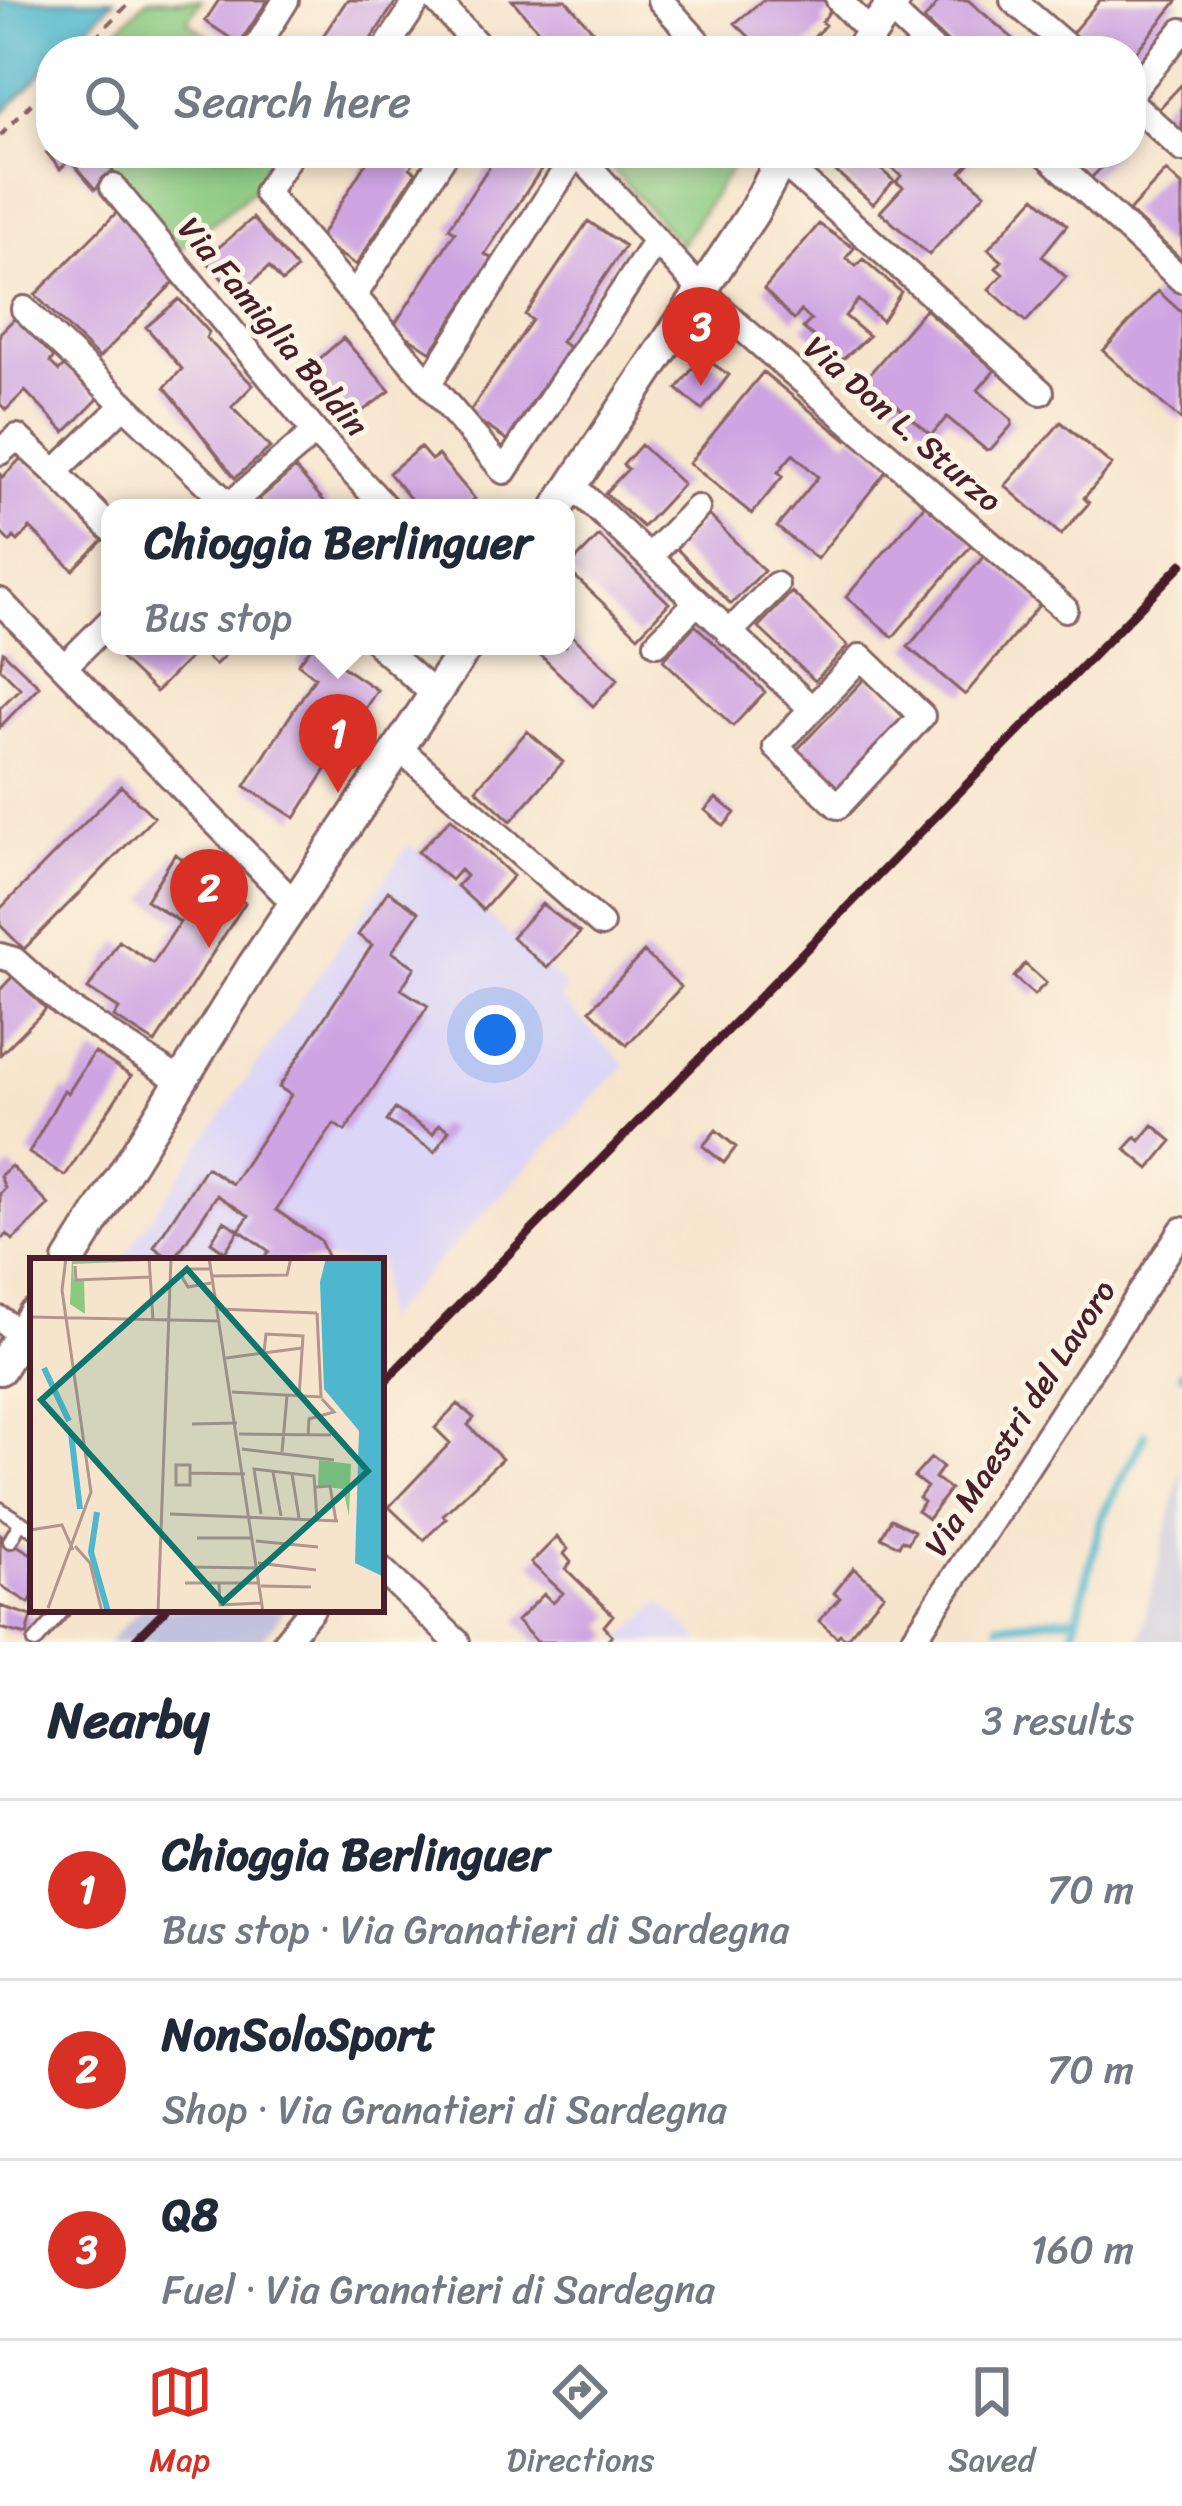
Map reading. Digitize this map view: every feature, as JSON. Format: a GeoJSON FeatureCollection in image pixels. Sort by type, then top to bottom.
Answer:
{"type":"FeatureCollection","features":[{"type":"Feature","properties":{"kind":"street"},"geometry":{"type":"LineString","coordinates":[[263,36],[286,0]]}},
{"type":"Feature","properties":{"kind":"street"},"geometry":{"type":"LineString","coordinates":[[394,36],[418,0]]}},
{"type":"Feature","properties":{"kind":"street"},"geometry":{"type":"LineString","coordinates":[[436,0],[469,36]]}},
{"type":"Feature","properties":{"kind":"street"},"geometry":{"type":"LineString","coordinates":[[660,0],[692,36]]}},
{"type":"Feature","properties":{"kind":"street"},"geometry":{"type":"LineString","coordinates":[[839,0],[879,23]]}},
{"type":"Feature","properties":{"kind":"street"},"geometry":{"type":"LineString","coordinates":[[1012,0],[1054,36]]}},
{"type":"Feature","properties":{"kind":"street"},"geometry":{"type":"LineString","coordinates":[[1146,75],[1182,31]]}},
{"type":"Feature","properties":{"kind":"street"},"geometry":{"type":"LineString","coordinates":[[1146,116],[1182,149]]}},
{"type":"Feature","properties":{"kind":"street"},"geometry":{"type":"LineString","coordinates":[[282,168],[266,194],[504,471],[656,241]]}},
{"type":"Feature","properties":{"kind":"street"},"geometry":{"type":"LineString","coordinates":[[354,296],[436,168]]}},
{"type":"Feature","properties":{"kind":"street"},"geometry":{"type":"LineString","coordinates":[[429,383],[566,168]]}},
{"type":"Feature","properties":{"kind":"street","name":"Via Don L. Sturzo"},"geometry":{"type":"LineString","coordinates":[[590,168],[700,288],[1065,609]]}},
{"type":"Feature","properties":{"kind":"street"},"geometry":{"type":"LineString","coordinates":[[564,496],[753,213],[777,168]]}},
{"type":"Feature","properties":{"kind":"street"},"geometry":{"type":"LineString","coordinates":[[795,168],[1041,392]]}},
{"type":"Feature","properties":{"kind":"street"},"geometry":{"type":"LineString","coordinates":[[1061,168],[1182,280]]}},
{"type":"Feature","properties":{"kind":"street","name":"Via Famiglia Baldin"},"geometry":{"type":"LineString","coordinates":[[113,187],[315,432],[378,499]]}},
{"type":"Feature","properties":{"kind":"street"},"geometry":{"type":"LineString","coordinates":[[24,309],[221,499]]}},
{"type":"Feature","properties":{"kind":"street"},"geometry":{"type":"LineString","coordinates":[[55,472],[124,405]]}},
{"type":"Feature","properties":{"kind":"street"},"geometry":{"type":"LineString","coordinates":[[238,499],[315,432]]}},
{"type":"Feature","properties":{"kind":"street"},"geometry":{"type":"LineString","coordinates":[[0,452],[17,437],[101,519]]}},
{"type":"Feature","properties":{"kind":"street"},"geometry":{"type":"LineString","coordinates":[[575,504],[649,557],[811,708]]}},
{"type":"Feature","properties":{"kind":"street"},"geometry":{"type":"LineString","coordinates":[[649,557],[697,508]]}},
{"type":"Feature","properties":{"kind":"street"},"geometry":{"type":"LineString","coordinates":[[729,633],[776,585]]}},
{"type":"Feature","properties":{"kind":"street"},"geometry":{"type":"LineString","coordinates":[[656,643],[697,602]]}},
{"type":"Feature","properties":{"kind":"street"},"geometry":{"type":"LineString","coordinates":[[4,612],[66,665],[294,903]]}},
{"type":"Feature","properties":{"kind":"street"},"geometry":{"type":"LineString","coordinates":[[66,665],[101,630]]}},
{"type":"Feature","properties":{"kind":"street"},"geometry":{"type":"LineString","coordinates":[[390,655],[435,695]]}},
{"type":"Feature","properties":{"kind":"street"},"geometry":{"type":"LineString","coordinates":[[71,1258],[294,903],[461,655]]}},
{"type":"Feature","properties":{"kind":"street"},"geometry":{"type":"LineString","coordinates":[[861,657],[922,716],[838,806],[776,747],[811,708],[861,657]]}},
{"type":"Feature","properties":{"kind":"street"},"geometry":{"type":"LineString","coordinates":[[399,748],[601,924]]}},
{"type":"Feature","properties":{"kind":"street"},"geometry":{"type":"LineString","coordinates":[[0,956],[14,959],[64,1005],[182,1082]]}},
{"type":"Feature","properties":{"kind":"street","name":"Via Maestri del Lavoro"},"geometry":{"type":"LineString","coordinates":[[912,1642],[1182,1230]]}},
{"type":"Feature","properties":{"kind":"street"},"geometry":{"type":"LineString","coordinates":[[0,1369],[18,1323]]}},
{"type":"Feature","properties":{"kind":"street"},"geometry":{"type":"LineString","coordinates":[[384,1572],[457,1642]]}},
{"type":"Feature","properties":{"kind":"street"},"geometry":{"type":"LineString","coordinates":[[285,1642],[310,1612]]}},
{"type":"Feature","properties":{"kind":"lane"},"geometry":{"type":"LineString","coordinates":[[0,1509],[27,1526],[10,1541]]}},
{"type":"Feature","properties":{"kind":"lane"},"geometry":{"type":"LineString","coordinates":[[35,1642],[61,1612]]}},
{"type":"Feature","properties":{"kind":"path"},"geometry":{"type":"LineString","coordinates":[[97,36],[132,0]]}},
{"type":"Feature","properties":{"kind":"path"},"geometry":{"type":"LineString","coordinates":[[0,136],[36,99]]}},
{"type":"Feature","properties":{"kind":"shaded area"},"geometry":{"type":"Polygon","coordinates":[[[409,844],[567,987],[559,998],[625,1065],[384,1318],[384,1258],[123,1258],[409,844]]]}},
{"type":"Feature","properties":{"kind":"shaded area"},"geometry":{"type":"Polygon","coordinates":[[[1182,1467],[1182,1642],[1139,1642],[1182,1467]]]}},
{"type":"Feature","properties":{"kind":"shaded area"},"geometry":{"type":"Polygon","coordinates":[[[660,1601],[702,1642],[619,1642],[660,1601]]]}},
{"type":"Feature","properties":{"kind":"shaded area"},"geometry":{"type":"Polygon","coordinates":[[[137,1612],[283,1612],[261,1642],[108,1642],[137,1612]]]}},
{"type":"Feature","properties":{"kind":"green space"},"geometry":{"type":"Polygon","coordinates":[[[147,0],[201,0],[187,21],[208,36],[123,36],[117,30],[147,0]]]}},
{"type":"Feature","properties":{"kind":"green space"},"geometry":{"type":"Polygon","coordinates":[[[110,168],[268,168],[255,189],[178,251],[110,168]]]}},
{"type":"Feature","properties":{"kind":"green space"},"geometry":{"type":"Polygon","coordinates":[[[612,168],[731,168],[681,245],[612,168]]]}},
{"type":"Feature","properties":{"kind":"water"},"geometry":{"type":"Polygon","coordinates":[[[0,0],[114,0],[79,36],[36,36],[36,79],[0,116],[0,0]]]}},
{"type":"Feature","properties":{"kind":"building"},"geometry":{"type":"Polygon","coordinates":[[[219,0],[268,0],[244,36],[227,36],[205,21],[219,0]]]}},
{"type":"Feature","properties":{"kind":"building"},"geometry":{"type":"Polygon","coordinates":[[[347,0],[397,0],[373,36],[323,36],[347,0]]]}},
{"type":"Feature","properties":{"kind":"building"},"geometry":{"type":"Polygon","coordinates":[[[512,0],[566,0],[597,36],[543,36],[512,0]]]}},
{"type":"Feature","properties":{"kind":"building"},"geometry":{"type":"Polygon","coordinates":[[[763,0],[823,0],[832,8],[815,36],[748,36],[735,23],[763,0]]]}},
{"type":"Feature","properties":{"kind":"building"},"geometry":{"type":"Polygon","coordinates":[[[940,0],[968,0],[1010,36],[941,36],[924,20],[940,0]]]}},
{"type":"Feature","properties":{"kind":"building"},"geometry":{"type":"Polygon","coordinates":[[[1100,0],[1178,0],[1146,39],[1072,33],[1100,0]]]}},
{"type":"Feature","properties":{"kind":"building"},"geometry":{"type":"Polygon","coordinates":[[[1182,84],[1182,132],[1158,110],[1182,84]]]}},
{"type":"Feature","properties":{"kind":"building"},"geometry":{"type":"Polygon","coordinates":[[[77,168],[110,168],[113,171],[95,189],[77,168]]]}},
{"type":"Feature","properties":{"kind":"building"},"geometry":{"type":"Polygon","coordinates":[[[363,168],[416,172],[356,265],[318,240],[363,168]]]}},
{"type":"Feature","properties":{"kind":"building"},"geometry":{"type":"Polygon","coordinates":[[[488,168],[542,168],[485,254],[492,259],[431,352],[393,327],[455,232],[449,228],[488,168]]]}},
{"type":"Feature","properties":{"kind":"building"},"geometry":{"type":"Polygon","coordinates":[[[832,168],[879,168],[894,181],[873,204],[832,168]]]}},
{"type":"Feature","properties":{"kind":"building"},"geometry":{"type":"Polygon","coordinates":[[[892,168],[965,168],[961,172],[985,193],[929,255],[880,212],[903,187],[896,182],[901,176],[892,168]]]}},
{"type":"Feature","properties":{"kind":"building"},"geometry":{"type":"Polygon","coordinates":[[[1080,168],[1101,168],[1091,178],[1080,168]]]}},
{"type":"Feature","properties":{"kind":"building"},"geometry":{"type":"Polygon","coordinates":[[[1166,171],[1182,186],[1182,260],[1129,211],[1166,171]]]}},
{"type":"Feature","properties":{"kind":"building"},"geometry":{"type":"Polygon","coordinates":[[[1035,197],[1067,225],[1042,256],[1066,277],[1026,322],[989,289],[1003,274],[996,268],[1002,261],[988,249],[1035,197]]]}},
{"type":"Feature","properties":{"kind":"building"},"geometry":{"type":"Polygon","coordinates":[[[119,210],[183,273],[99,358],[35,295],[119,210]]]}},
{"type":"Feature","properties":{"kind":"building"},"geometry":{"type":"Polygon","coordinates":[[[253,218],[297,269],[282,282],[269,267],[237,296],[205,259],[253,218]]]}},
{"type":"Feature","properties":{"kind":"building"},"geometry":{"type":"Polygon","coordinates":[[[588,221],[625,246],[561,342],[569,347],[507,440],[468,414],[532,320],[525,315],[588,221]]]}},
{"type":"Feature","properties":{"kind":"building"},"geometry":{"type":"Polygon","coordinates":[[[819,224],[854,248],[846,258],[856,266],[863,259],[901,292],[882,321],[858,300],[845,316],[869,336],[842,360],[803,328],[811,320],[801,311],[794,320],[764,289],[819,224]]]}},
{"type":"Feature","properties":{"kind":"building"},"geometry":{"type":"Polygon","coordinates":[[[1158,291],[1182,313],[1182,421],[1103,351],[1158,291]]]}},
{"type":"Feature","properties":{"kind":"building"},"geometry":{"type":"Polygon","coordinates":[[[179,299],[209,332],[206,338],[253,385],[232,407],[270,448],[235,478],[165,387],[182,369],[146,327],[179,299]]]}},
{"type":"Feature","properties":{"kind":"building"},"geometry":{"type":"Polygon","coordinates":[[[925,309],[995,370],[978,390],[1012,425],[991,449],[986,450],[947,417],[931,435],[866,378],[925,309]]]}},
{"type":"Feature","properties":{"kind":"building"},"geometry":{"type":"Polygon","coordinates":[[[15,318],[54,357],[50,362],[59,371],[65,365],[99,398],[65,432],[25,391],[6,410],[0,404],[0,333],[15,318]]]}},
{"type":"Feature","properties":{"kind":"building"},"geometry":{"type":"Polygon","coordinates":[[[343,338],[390,391],[345,424],[301,375],[343,338]]]}},
{"type":"Feature","properties":{"kind":"building"},"geometry":{"type":"Polygon","coordinates":[[[702,356],[729,375],[702,410],[677,389],[702,356]]]}},
{"type":"Feature","properties":{"kind":"building"},"geometry":{"type":"Polygon","coordinates":[[[763,372],[847,441],[853,434],[891,465],[817,559],[777,527],[818,477],[793,454],[778,472],[783,476],[752,514],[689,463],[763,372]]]}},
{"type":"Feature","properties":{"kind":"building"},"geometry":{"type":"Polygon","coordinates":[[[1061,422],[1112,465],[1084,498],[1089,503],[1061,535],[1005,486],[1061,422]]]}},
{"type":"Feature","properties":{"kind":"building"},"geometry":{"type":"Polygon","coordinates":[[[641,445],[683,484],[643,527],[605,493],[628,469],[623,465],[641,445]]]}},
{"type":"Feature","properties":{"kind":"building"},"geometry":{"type":"Polygon","coordinates":[[[420,447],[431,460],[438,455],[475,499],[411,499],[389,473],[420,447]]]}},
{"type":"Feature","properties":{"kind":"building"},"geometry":{"type":"Polygon","coordinates":[[[21,458],[101,534],[101,542],[73,570],[30,528],[18,541],[14,537],[10,542],[0,532],[0,474],[3,477],[21,458]]]}},
{"type":"Feature","properties":{"kind":"building"},"geometry":{"type":"Polygon","coordinates":[[[295,468],[322,499],[259,499],[295,468]]]}},
{"type":"Feature","properties":{"kind":"building"},"geometry":{"type":"Polygon","coordinates":[[[928,501],[975,541],[893,637],[846,597],[928,501]]]}},
{"type":"Feature","properties":{"kind":"building"},"geometry":{"type":"Polygon","coordinates":[[[709,515],[764,571],[731,604],[676,548],[709,515]]]}},
{"type":"Feature","properties":{"kind":"building"},"geometry":{"type":"Polygon","coordinates":[[[599,536],[669,603],[638,636],[575,577],[575,561],[599,536]]]}},
{"type":"Feature","properties":{"kind":"building"},"geometry":{"type":"Polygon","coordinates":[[[985,555],[1041,603],[965,695],[908,647],[985,555]]]}},
{"type":"Feature","properties":{"kind":"building"},"geometry":{"type":"Polygon","coordinates":[[[792,592],[848,646],[815,681],[758,627],[792,592]]]}},
{"type":"Feature","properties":{"kind":"building"},"geometry":{"type":"Polygon","coordinates":[[[695,625],[765,692],[733,726],[663,660],[695,625]]]}},
{"type":"Feature","properties":{"kind":"building"},"geometry":{"type":"Polygon","coordinates":[[[575,638],[618,679],[593,706],[540,655],[575,655],[575,638]]]}},
{"type":"Feature","properties":{"kind":"building"},"geometry":{"type":"Polygon","coordinates":[[[3,652],[39,686],[0,727],[0,708],[20,688],[0,668],[3,652]]]}},
{"type":"Feature","properties":{"kind":"building"},"geometry":{"type":"Polygon","coordinates":[[[125,655],[192,655],[156,692],[121,659],[125,655]]]}},
{"type":"Feature","properties":{"kind":"building"},"geometry":{"type":"Polygon","coordinates":[[[204,655],[225,655],[215,665],[204,655]]]}},
{"type":"Feature","properties":{"kind":"building"},"geometry":{"type":"Polygon","coordinates":[[[305,655],[325,655],[377,690],[295,818],[245,786],[315,677],[298,664],[305,655]]]}},
{"type":"Feature","properties":{"kind":"building"},"geometry":{"type":"Polygon","coordinates":[[[867,676],[912,715],[839,794],[794,753],[867,676]]]}},
{"type":"Feature","properties":{"kind":"building"},"geometry":{"type":"Polygon","coordinates":[[[527,731],[563,762],[511,821],[476,789],[527,731]]]}},
{"type":"Feature","properties":{"kind":"building"},"geometry":{"type":"Polygon","coordinates":[[[121,786],[154,817],[24,949],[0,925],[0,909],[121,786]]]}},
{"type":"Feature","properties":{"kind":"building"},"geometry":{"type":"Polygon","coordinates":[[[716,798],[735,813],[724,826],[705,810],[716,798]]]}},
{"type":"Feature","properties":{"kind":"building"},"geometry":{"type":"Polygon","coordinates":[[[451,818],[513,876],[483,910],[457,886],[466,876],[460,870],[451,880],[418,852],[451,818]]]}},
{"type":"Feature","properties":{"kind":"building"},"geometry":{"type":"Polygon","coordinates":[[[175,854],[245,903],[155,1043],[114,1017],[119,1009],[88,989],[119,941],[153,963],[180,922],[146,900],[175,854]]]}},
{"type":"Feature","properties":{"kind":"building"},"geometry":{"type":"Polygon","coordinates":[[[388,891],[419,912],[392,952],[415,967],[401,989],[428,1006],[345,1131],[334,1124],[276,1210],[320,1240],[327,1256],[264,1258],[269,1251],[239,1230],[249,1216],[217,1195],[175,1258],[169,1258],[154,1247],[206,1167],[232,1184],[291,1095],[279,1087],[372,945],[358,935],[388,891]]]}},
{"type":"Feature","properties":{"kind":"building"},"geometry":{"type":"Polygon","coordinates":[[[542,904],[580,933],[547,968],[512,937],[542,904]]]}},
{"type":"Feature","properties":{"kind":"building"},"geometry":{"type":"Polygon","coordinates":[[[644,952],[681,987],[627,1045],[590,1010],[644,952]]]}},
{"type":"Feature","properties":{"kind":"building"},"geometry":{"type":"Polygon","coordinates":[[[1025,964],[1046,983],[1034,995],[1014,977],[1025,964]]]}},
{"type":"Feature","properties":{"kind":"building"},"geometry":{"type":"Polygon","coordinates":[[[13,976],[46,1009],[0,1055],[0,990],[13,976]]]}},
{"type":"Feature","properties":{"kind":"building"},"geometry":{"type":"Polygon","coordinates":[[[94,1052],[131,1076],[65,1176],[29,1153],[64,1090],[68,1093],[94,1052]]]}},
{"type":"Feature","properties":{"kind":"building"},"geometry":{"type":"Polygon","coordinates":[[[395,1109],[433,1134],[439,1124],[449,1130],[435,1152],[387,1121],[395,1109]]]}},
{"type":"Feature","properties":{"kind":"building"},"geometry":{"type":"Polygon","coordinates":[[[1153,1125],[1172,1141],[1149,1169],[1125,1149],[1136,1137],[1140,1141],[1153,1125]]]}},
{"type":"Feature","properties":{"kind":"building"},"geometry":{"type":"Polygon","coordinates":[[[716,1130],[736,1147],[724,1163],[703,1146],[716,1130]]]}},
{"type":"Feature","properties":{"kind":"building"},"geometry":{"type":"Polygon","coordinates":[[[11,1166],[49,1205],[13,1240],[7,1234],[0,1241],[0,1193],[5,1188],[0,1176],[11,1166]]]}},
{"type":"Feature","properties":{"kind":"building"},"geometry":{"type":"Polygon","coordinates":[[[224,1221],[239,1230],[225,1252],[211,1242],[224,1221]]]}},
{"type":"Feature","properties":{"kind":"building"},"geometry":{"type":"Polygon","coordinates":[[[458,1404],[474,1418],[468,1425],[502,1459],[443,1515],[446,1518],[424,1540],[389,1507],[450,1443],[435,1428],[458,1404]]]}},
{"type":"Feature","properties":{"kind":"building"},"geometry":{"type":"Polygon","coordinates":[[[931,1458],[943,1467],[935,1478],[950,1489],[928,1519],[917,1511],[927,1487],[914,1477],[931,1458]]]}},
{"type":"Feature","properties":{"kind":"building"},"geometry":{"type":"Polygon","coordinates":[[[891,1519],[914,1531],[908,1543],[902,1540],[899,1546],[881,1537],[891,1519]]]}},
{"type":"Feature","properties":{"kind":"building"},"geometry":{"type":"Polygon","coordinates":[[[0,1535],[30,1553],[29,1603],[0,1585],[0,1535]]]}},
{"type":"Feature","properties":{"kind":"building"},"geometry":{"type":"Polygon","coordinates":[[[557,1537],[568,1549],[564,1554],[571,1562],[566,1569],[613,1615],[604,1626],[612,1635],[605,1642],[537,1642],[517,1621],[544,1594],[553,1603],[563,1593],[531,1563],[557,1537]]]}},
{"type":"Feature","properties":{"kind":"building"},"geometry":{"type":"Polygon","coordinates":[[[854,1568],[884,1594],[846,1639],[819,1621],[840,1598],[834,1593],[854,1568]]]}},
{"type":"Feature","properties":{"kind":"building"},"geometry":{"type":"Polygon","coordinates":[[[0,1606],[32,1616],[27,1635],[0,1628],[0,1606]]]}},
{"type":"Feature","properties":{"kind":"waterway"},"geometry":{"type":"LineString","coordinates":[[1071,1642],[1102,1517],[1145,1435]]}},
{"type":"Feature","properties":{"kind":"waterway"},"geometry":{"type":"LineString","coordinates":[[998,1625],[1077,1617]]}},
{"type":"Feature","properties":{"kind":"railway"},"geometry":{"type":"LineString","coordinates":[[384,1382],[1182,564]]}},
{"type":"Feature","properties":{"kind":"railway"},"geometry":{"type":"LineString","coordinates":[[133,1642],[163,1612]]}},
{"type":"Feature","properties":{"kind":"place","name":"Q8"},"geometry":{"type":"Point","coordinates":[701,386]}},
{"type":"Feature","properties":{"kind":"place","name":"Chioggia Berlinguer"},"geometry":{"type":"Point","coordinates":[338,793]}},
{"type":"Feature","properties":{"kind":"place","name":"NonSoloSport"},"geometry":{"type":"Point","coordinates":[209,948]}}]}
